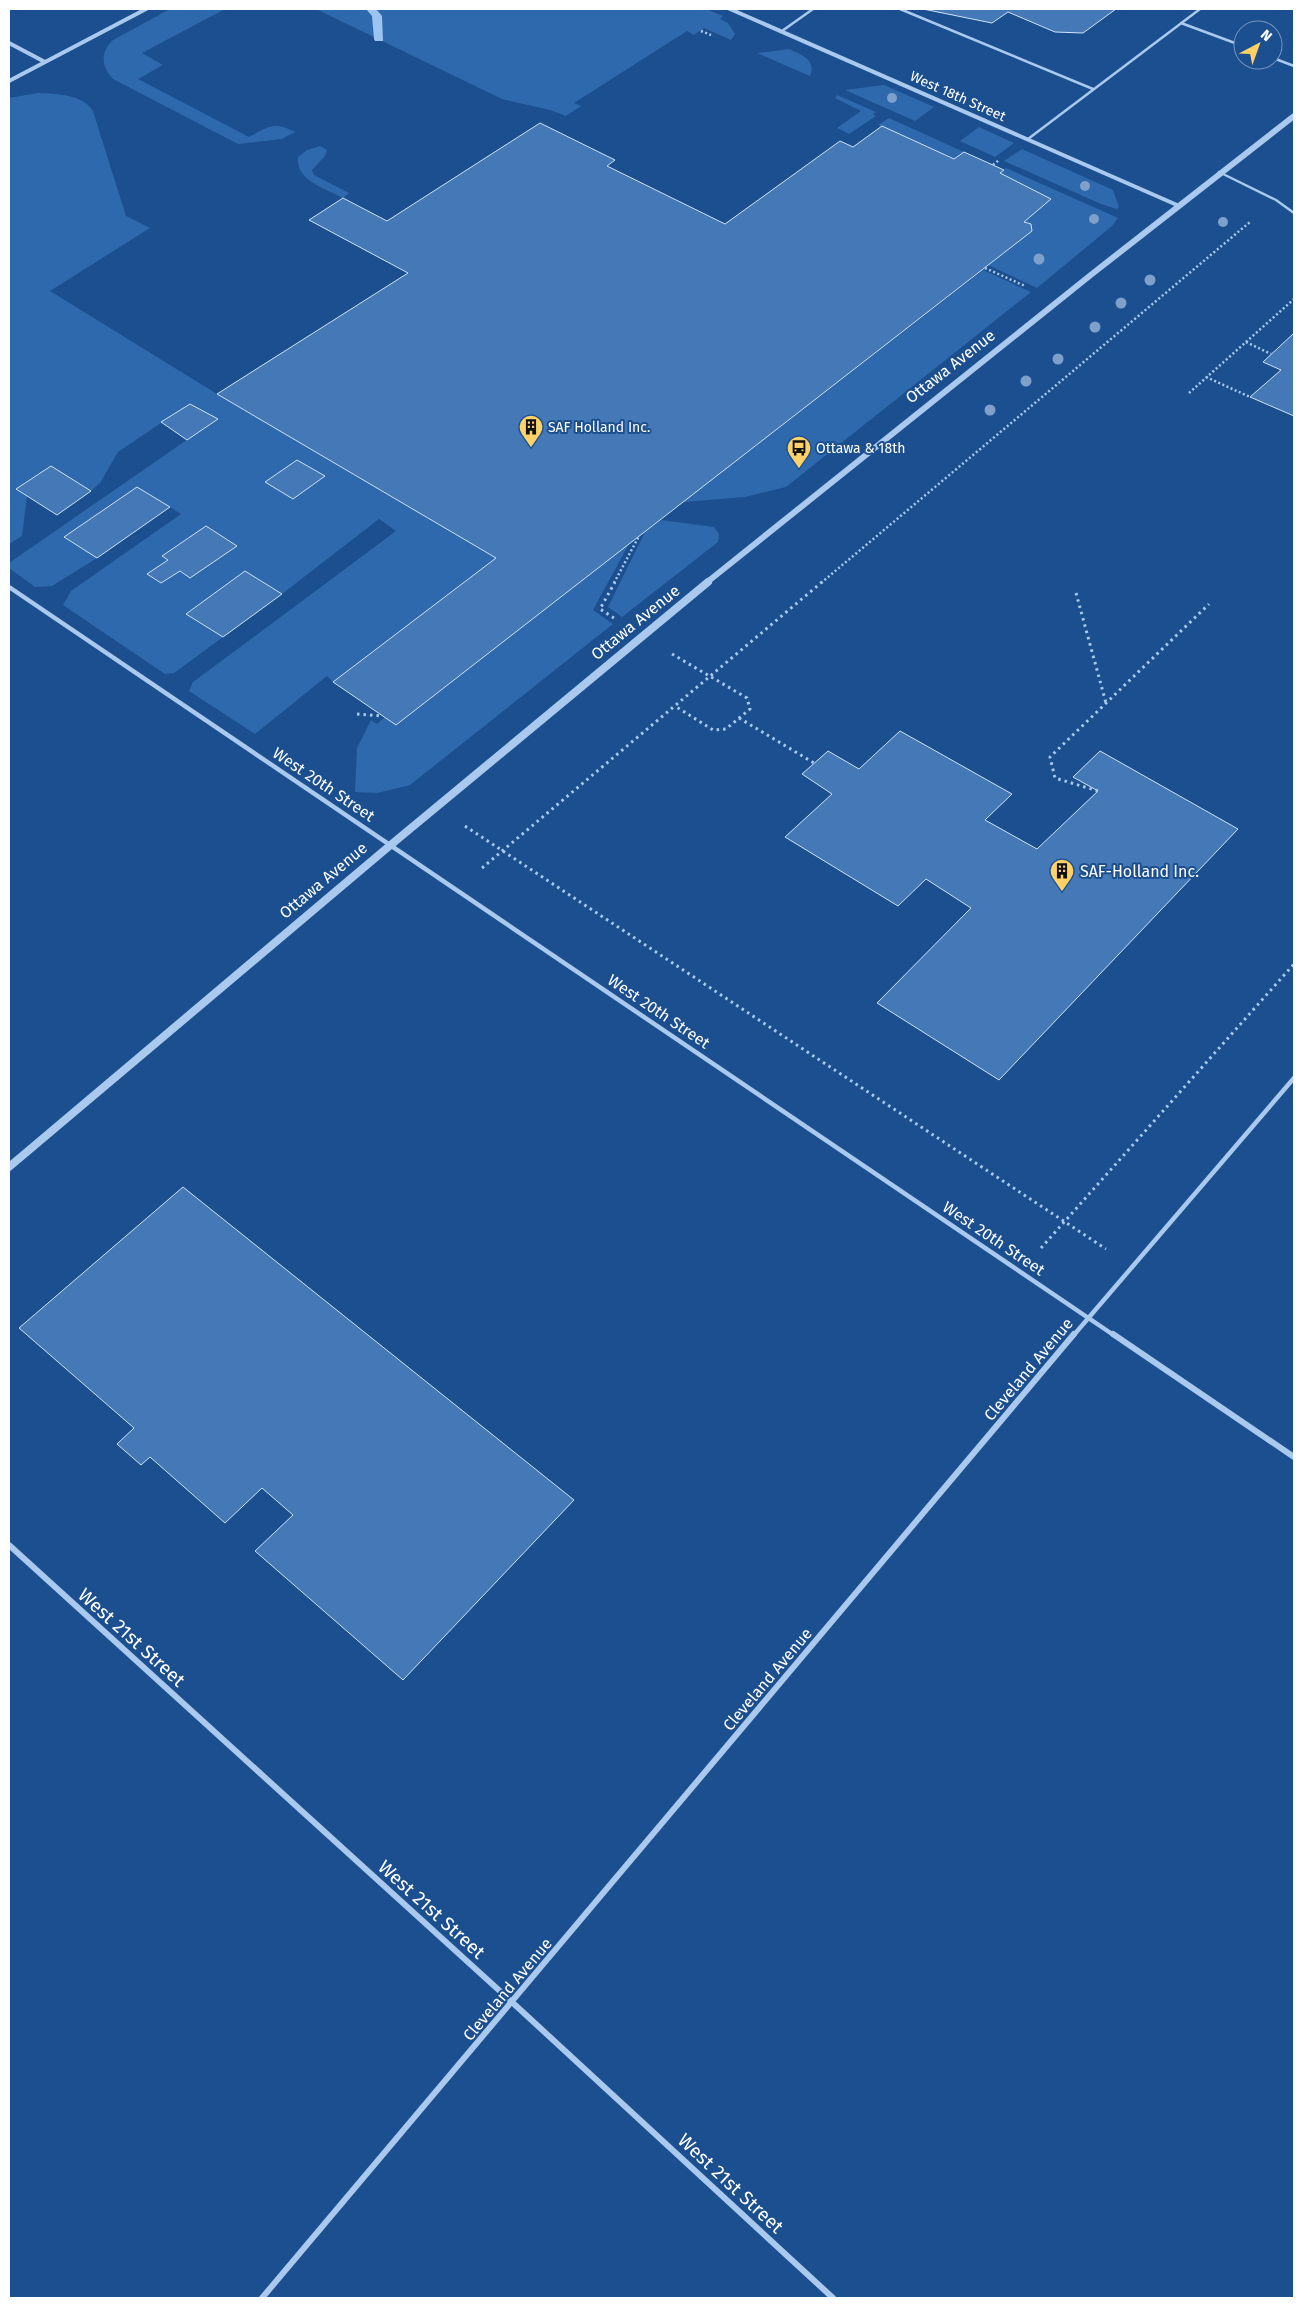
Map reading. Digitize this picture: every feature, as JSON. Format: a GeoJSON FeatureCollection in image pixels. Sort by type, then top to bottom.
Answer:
{"type":"FeatureCollection","features":[{"type":"Feature","properties":{"kind":"street"},"geometry":{"type":"LineString","coordinates":[[9,81],[146,9]]}},
{"type":"Feature","properties":{"kind":"street","name":"West 18th Street"},"geometry":{"type":"LineString","coordinates":[[730,9],[1177,205]]}},
{"type":"Feature","properties":{"kind":"street"},"geometry":{"type":"LineString","coordinates":[[9,43],[45,62]]}},
{"type":"Feature","properties":{"kind":"street","name":"Ottawa Avenue"},"geometry":{"type":"LineString","coordinates":[[9,1167],[390,843],[839,474],[1177,205],[1294,116]]}},
{"type":"Feature","properties":{"kind":"street","name":"West 20th Street"},"geometry":{"type":"LineString","coordinates":[[9,587],[458,889],[1294,1457]]}},
{"type":"Feature","properties":{"kind":"street","name":"Cleveland Avenue"},"geometry":{"type":"LineString","coordinates":[[262,2298],[513,2003],[1089,1318],[1294,1078]]}},
{"type":"Feature","properties":{"kind":"street","name":"West 21st Street"},"geometry":{"type":"LineString","coordinates":[[9,1545],[513,2003],[833,2298]]}},
{"type":"Feature","properties":{"kind":"lane"},"geometry":{"type":"LineString","coordinates":[[782,31],[813,9]]}},
{"type":"Feature","properties":{"kind":"lane"},"geometry":{"type":"LineString","coordinates":[[900,9],[1093,89]]}},
{"type":"Feature","properties":{"kind":"lane"},"geometry":{"type":"LineString","coordinates":[[1028,139],[1200,9]]}},
{"type":"Feature","properties":{"kind":"lane"},"geometry":{"type":"LineString","coordinates":[[1182,22],[1233,42]]}},
{"type":"Feature","properties":{"kind":"lane"},"geometry":{"type":"LineString","coordinates":[[1219,172],[1276,200],[1294,213]]}},
{"type":"Feature","properties":{"kind":"path"},"geometry":{"type":"LineString","coordinates":[[993,165],[997,162]]}},
{"type":"Feature","properties":{"kind":"path"},"geometry":{"type":"LineString","coordinates":[[458,889],[1276,200]]}},
{"type":"Feature","properties":{"kind":"path"},"geometry":{"type":"LineString","coordinates":[[985,268],[1057,301]]}},
{"type":"Feature","properties":{"kind":"path"},"geometry":{"type":"LineString","coordinates":[[1189,393],[1294,298]]}},
{"type":"Feature","properties":{"kind":"path"},"geometry":{"type":"LineString","coordinates":[[1246,342],[1271,354]]}},
{"type":"Feature","properties":{"kind":"path"},"geometry":{"type":"LineString","coordinates":[[1206,378],[1250,397]]}},
{"type":"Feature","properties":{"kind":"path"},"geometry":{"type":"LineString","coordinates":[[1076,593],[1106,703]]}},
{"type":"Feature","properties":{"kind":"path"},"geometry":{"type":"LineString","coordinates":[[1098,791],[1055,778],[1050,758],[1209,604]]}},
{"type":"Feature","properties":{"kind":"path"},"geometry":{"type":"LineString","coordinates":[[357,714],[382,716]]}},
{"type":"Feature","properties":{"kind":"path"},"geometry":{"type":"LineString","coordinates":[[739,718],[814,763]]}},
{"type":"Feature","properties":{"kind":"path"},"geometry":{"type":"LineString","coordinates":[[435,806],[1133,1267]]}},
{"type":"Feature","properties":{"kind":"path"},"geometry":{"type":"LineString","coordinates":[[1020,1271],[1294,964]]}},
{"type":"Feature","properties":{"kind":"shaded area"},"geometry":{"type":"Polygon","coordinates":[[[170,9],[225,9],[142,53],[163,65],[138,79],[249,137],[261,130],[276,126],[295,132],[282,139],[238,144],[113,79],[104,64],[104,54],[113,40],[170,9]]]}},
{"type":"Feature","properties":{"kind":"shaded area"},"geometry":{"type":"Polygon","coordinates":[[[316,9],[706,9],[723,16],[720,19],[728,23],[735,34],[731,40],[704,28],[694,35],[687,31],[574,103],[581,106],[566,116],[550,110],[502,99],[316,9]]]}},
{"type":"Feature","properties":{"kind":"shaded area"},"geometry":{"type":"Polygon","coordinates":[[[789,49],[807,58],[812,70],[810,76],[757,53],[789,49]]]}},
{"type":"Feature","properties":{"kind":"shaded area"},"geometry":{"type":"Polygon","coordinates":[[[884,85],[934,107],[915,121],[845,90],[884,85]]]}},
{"type":"Feature","properties":{"kind":"shaded area"},"geometry":{"type":"Polygon","coordinates":[[[38,93],[53,94],[76,98],[89,105],[93,111],[126,216],[150,228],[50,291],[217,394],[496,558],[333,682],[327,676],[255,734],[189,691],[193,682],[396,531],[379,519],[282,594],[245,571],[187,614],[223,637],[174,673],[165,674],[63,605],[71,591],[181,514],[137,487],[64,537],[97,558],[52,586],[35,587],[9,568],[9,563],[217,419],[189,404],[118,452],[100,483],[91,491],[50,466],[16,489],[27,496],[22,536],[9,544],[9,98],[38,93]],[[297,460],[266,481],[293,499],[325,476],[297,460]],[[206,526],[162,556],[168,560],[148,575],[161,583],[180,571],[190,578],[237,546],[206,526]]]}},
{"type":"Feature","properties":{"kind":"shaded area"},"geometry":{"type":"Polygon","coordinates":[[[837,95],[876,112],[873,114],[876,116],[849,134],[837,128],[861,111],[835,98],[837,95]]]}},
{"type":"Feature","properties":{"kind":"shaded area"},"geometry":{"type":"Polygon","coordinates":[[[889,118],[964,152],[954,159],[878,125],[889,118]]]}},
{"type":"Feature","properties":{"kind":"shaded area"},"geometry":{"type":"Polygon","coordinates":[[[979,127],[1014,143],[995,157],[960,141],[979,127]]]}},
{"type":"Feature","properties":{"kind":"shaded area"},"geometry":{"type":"Polygon","coordinates":[[[320,146],[327,150],[325,156],[312,170],[314,175],[349,193],[343,198],[320,187],[301,172],[298,165],[298,157],[307,150],[320,146]]]}},
{"type":"Feature","properties":{"kind":"shaded area"},"geometry":{"type":"Polygon","coordinates":[[[1022,149],[1113,190],[1119,207],[1117,209],[1101,204],[1004,161],[1022,149]]]}},
{"type":"Feature","properties":{"kind":"shaded area"},"geometry":{"type":"Polygon","coordinates":[[[1006,168],[1118,218],[1112,226],[1037,288],[988,265],[1032,231],[1031,224],[1024,222],[1050,199],[1000,173],[1006,168]]]}},
{"type":"Feature","properties":{"kind":"shaded area"},"geometry":{"type":"Polygon","coordinates":[[[983,270],[1031,292],[786,487],[745,497],[683,502],[983,270]]]}},
{"type":"Feature","properties":{"kind":"shaded area"},"geometry":{"type":"Polygon","coordinates":[[[661,520],[714,527],[719,534],[718,542],[622,617],[608,607],[645,532],[661,520]]]}},
{"type":"Feature","properties":{"kind":"shaded area"},"geometry":{"type":"Polygon","coordinates":[[[629,544],[593,610],[613,624],[410,785],[377,793],[355,792],[357,748],[371,720],[377,724],[385,717],[396,725],[629,544]]]}},
{"type":"Feature","properties":{"kind":"building"},"geometry":{"type":"Polygon","coordinates":[[[923,9],[1116,9],[1083,33],[1055,32],[1008,12],[992,23],[923,9]]]}},
{"type":"Feature","properties":{"kind":"building","name":"SAF Holland Inc."},"geometry":{"type":"Polygon","coordinates":[[[540,123],[615,160],[607,166],[725,224],[840,141],[853,147],[882,126],[954,159],[964,152],[1004,170],[1000,173],[1051,199],[1024,222],[1031,224],[1032,231],[396,725],[333,682],[496,558],[217,394],[408,273],[309,220],[343,198],[387,221],[540,123]]]}},
{"type":"Feature","properties":{"kind":"building"},"geometry":{"type":"Polygon","coordinates":[[[1294,333],[1294,416],[1250,397],[1281,370],[1263,362],[1294,333]]]}},
{"type":"Feature","properties":{"kind":"building"},"geometry":{"type":"Polygon","coordinates":[[[190,404],[218,419],[187,440],[161,422],[190,404]]]}},
{"type":"Feature","properties":{"kind":"building"},"geometry":{"type":"Polygon","coordinates":[[[297,460],[325,476],[293,499],[265,482],[297,460]]]}},
{"type":"Feature","properties":{"kind":"building"},"geometry":{"type":"Polygon","coordinates":[[[51,466],[91,491],[57,515],[16,489],[51,466]]]}},
{"type":"Feature","properties":{"kind":"building"},"geometry":{"type":"Polygon","coordinates":[[[137,487],[170,507],[97,558],[64,537],[137,487]]]}},
{"type":"Feature","properties":{"kind":"building"},"geometry":{"type":"Polygon","coordinates":[[[206,526],[237,546],[190,578],[180,571],[161,583],[147,574],[168,560],[162,556],[206,526]]]}},
{"type":"Feature","properties":{"kind":"building"},"geometry":{"type":"Polygon","coordinates":[[[245,571],[282,594],[223,637],[186,614],[245,571]]]}},
{"type":"Feature","properties":{"kind":"building","name":"SAF-Holland Inc."},"geometry":{"type":"Polygon","coordinates":[[[900,731],[1012,794],[985,820],[1037,849],[1098,791],[1073,777],[1100,751],[1238,829],[999,1080],[877,1003],[971,908],[926,879],[898,906],[785,837],[832,794],[802,774],[828,751],[859,769],[900,731]]]}},
{"type":"Feature","properties":{"kind":"building"},"geometry":{"type":"Polygon","coordinates":[[[183,1187],[574,1500],[403,1680],[255,1551],[293,1515],[262,1488],[225,1523],[150,1457],[141,1465],[117,1444],[134,1428],[19,1328],[183,1187]]]}},
{"type":"Feature","properties":{"kind":"waterway"},"geometry":{"type":"LineString","coordinates":[[371,9],[377,16],[379,39]]}},
{"type":"Feature","properties":{"kind":"place","name":"SAF Holland Inc."},"geometry":{"type":"Point","coordinates":[531,448]}},
{"type":"Feature","properties":{"kind":"place","name":"Ottawa & 18th"},"geometry":{"type":"Point","coordinates":[799,469]}},
{"type":"Feature","properties":{"kind":"place","name":"SAF-Holland Inc."},"geometry":{"type":"Point","coordinates":[1062,892]}}]}
